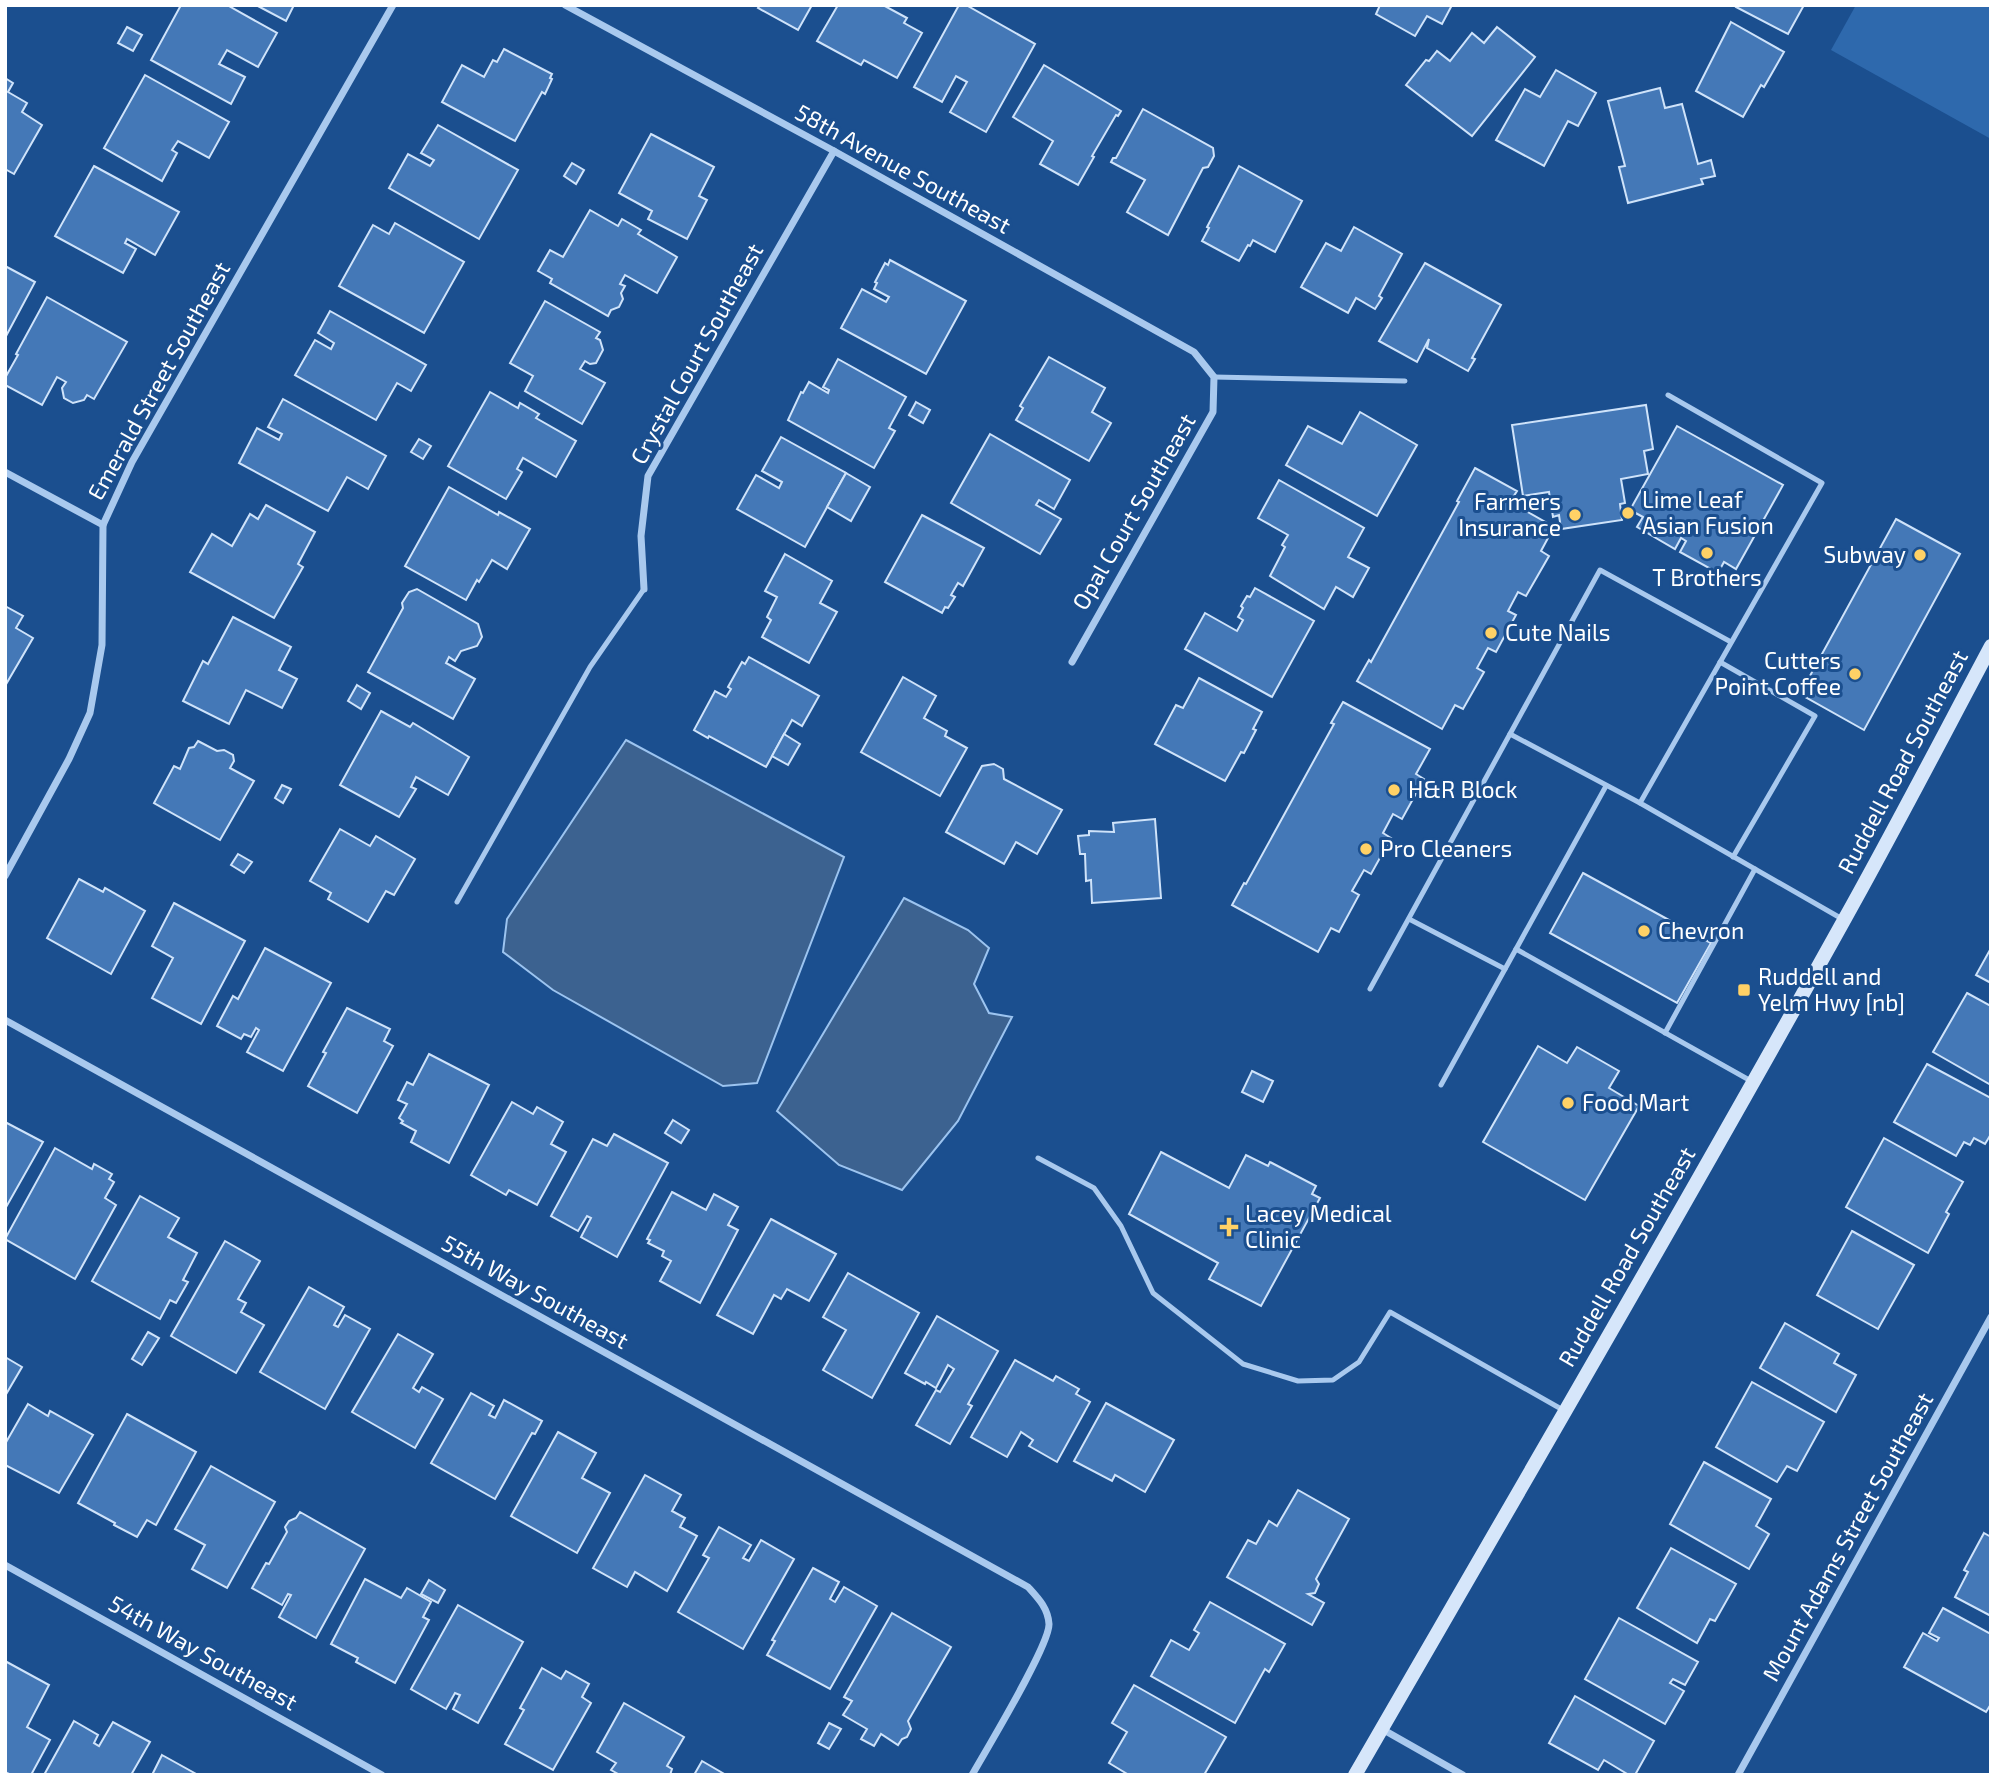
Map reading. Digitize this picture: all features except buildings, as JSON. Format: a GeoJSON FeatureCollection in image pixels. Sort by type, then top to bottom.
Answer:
{"type":"FeatureCollection","features":[{"type":"Feature","properties":{"kind":"main road","name":"Ruddell Road Southeast"},"geometry":{"type":"LineString","coordinates":[[1355,1775],[1566,1412],[1753,1082],[1844,920],[1991,646]]}},
{"type":"Feature","properties":{"kind":"street","name":"Emerald Street Southeast"},"geometry":{"type":"LineString","coordinates":[[5,876],[69,759],[90,713],[102,645],[103,525],[132,462],[393,5]]}},
{"type":"Feature","properties":{"kind":"street","name":"58th Avenue Southeast"},"geometry":{"type":"LineString","coordinates":[[565,5],[834,151],[1194,352],[1214,377]]}},
{"type":"Feature","properties":{"kind":"street","name":"Crystal Court Southeast"},"geometry":{"type":"LineString","coordinates":[[644,589],[640,536],[648,476],[834,151]]}},
{"type":"Feature","properties":{"kind":"street","name":"Opal Court Southeast"},"geometry":{"type":"LineString","coordinates":[[1072,662],[1213,412],[1214,377]]}},
{"type":"Feature","properties":{"kind":"street"},"geometry":{"type":"LineString","coordinates":[[5,472],[103,525]]}},
{"type":"Feature","properties":{"kind":"street","name":"55th Way Southeast"},"geometry":{"type":"LineString","coordinates":[[5,1020],[1028,1587],[1042,1602],[1049,1625],[1041,1650],[972,1775]]}},
{"type":"Feature","properties":{"kind":"street","name":"Mount Adams Street Southeast"},"geometry":{"type":"LineString","coordinates":[[1738,1775],[1991,1317]]}},
{"type":"Feature","properties":{"kind":"street","name":"54th Way Southeast"},"geometry":{"type":"LineString","coordinates":[[5,1564],[382,1775]]}},
{"type":"Feature","properties":{"kind":"street"},"geometry":{"type":"LineString","coordinates":[[1381,1729],[1463,1775]]}},
{"type":"Feature","properties":{"kind":"lane"},"geometry":{"type":"LineString","coordinates":[[1214,377],[1405,381]]}},
{"type":"Feature","properties":{"kind":"lane"},"geometry":{"type":"LineString","coordinates":[[1640,803],[1822,483],[1668,396]]}},
{"type":"Feature","properties":{"kind":"lane"},"geometry":{"type":"LineString","coordinates":[[1370,989],[1600,570],[1731,642]]}},
{"type":"Feature","properties":{"kind":"lane"},"geometry":{"type":"LineString","coordinates":[[457,902],[590,667],[644,589]]}},
{"type":"Feature","properties":{"kind":"lane"},"geometry":{"type":"LineString","coordinates":[[1720,662],[1815,716],[1733,857]]}},
{"type":"Feature","properties":{"kind":"lane"},"geometry":{"type":"LineString","coordinates":[[1510,734],[1640,803],[1844,920]]}},
{"type":"Feature","properties":{"kind":"lane"},"geometry":{"type":"LineString","coordinates":[[1441,1085],[1606,786]]}},
{"type":"Feature","properties":{"kind":"lane"},"geometry":{"type":"LineString","coordinates":[[1665,1032],[1755,869]]}},
{"type":"Feature","properties":{"kind":"lane"},"geometry":{"type":"LineString","coordinates":[[1409,919],[1505,970]]}},
{"type":"Feature","properties":{"kind":"lane"},"geometry":{"type":"LineString","coordinates":[[1516,949],[1753,1082]]}},
{"type":"Feature","properties":{"kind":"lane"},"geometry":{"type":"LineString","coordinates":[[1038,1158],[1094,1188],[1121,1226],[1153,1293],[1243,1364],[1298,1381],[1333,1380],[1359,1362],[1390,1312],[1566,1412]]}},
{"type":"Feature","properties":{"kind":"shaded area"},"geometry":{"type":"Polygon","coordinates":[[[1856,5],[1991,5],[1991,139],[1831,50],[1856,5]]]}},
{"type":"Feature","properties":{"kind":"shaded area"},"geometry":{"type":"Polygon","coordinates":[[[626,740],[844,857],[757,1083],[723,1086],[553,990],[503,952],[507,919],[626,740]]]}},
{"type":"Feature","properties":{"kind":"shaded area"},"geometry":{"type":"Polygon","coordinates":[[[904,898],[968,930],[989,948],[974,984],[989,1013],[1012,1017],[958,1121],[902,1190],[839,1165],[777,1111],[904,898]]]}},
{"type":"Feature","properties":{"kind":"place","name":"Lime Leaf Asian Fusion"},"geometry":{"type":"Point","coordinates":[1628,513]}},
{"type":"Feature","properties":{"kind":"place","name":"Farmers Insurance"},"geometry":{"type":"Point","coordinates":[1575,515]}},
{"type":"Feature","properties":{"kind":"place","name":"T Brothers"},"geometry":{"type":"Point","coordinates":[1707,553]}},
{"type":"Feature","properties":{"kind":"place","name":"Subway"},"geometry":{"type":"Point","coordinates":[1920,555]}},
{"type":"Feature","properties":{"kind":"place","name":"Cute Nails"},"geometry":{"type":"Point","coordinates":[1491,633]}},
{"type":"Feature","properties":{"kind":"place","name":"Cutters Point Coffee"},"geometry":{"type":"Point","coordinates":[1855,674]}},
{"type":"Feature","properties":{"kind":"place","name":"H&R Block"},"geometry":{"type":"Point","coordinates":[1394,790]}},
{"type":"Feature","properties":{"kind":"place","name":"Pro Cleaners"},"geometry":{"type":"Point","coordinates":[1366,849]}},
{"type":"Feature","properties":{"kind":"place","name":"Chevron"},"geometry":{"type":"Point","coordinates":[1644,931]}},
{"type":"Feature","properties":{"kind":"place","name":"Ruddell and Yelm Hwy [nb]"},"geometry":{"type":"Point","coordinates":[1744,990]}},
{"type":"Feature","properties":{"kind":"place","name":"Food Mart"},"geometry":{"type":"Point","coordinates":[1568,1103]}},
{"type":"Feature","properties":{"kind":"place","name":"Lacey Medical Clinic"},"geometry":{"type":"Point","coordinates":[1229,1227]}}]}
